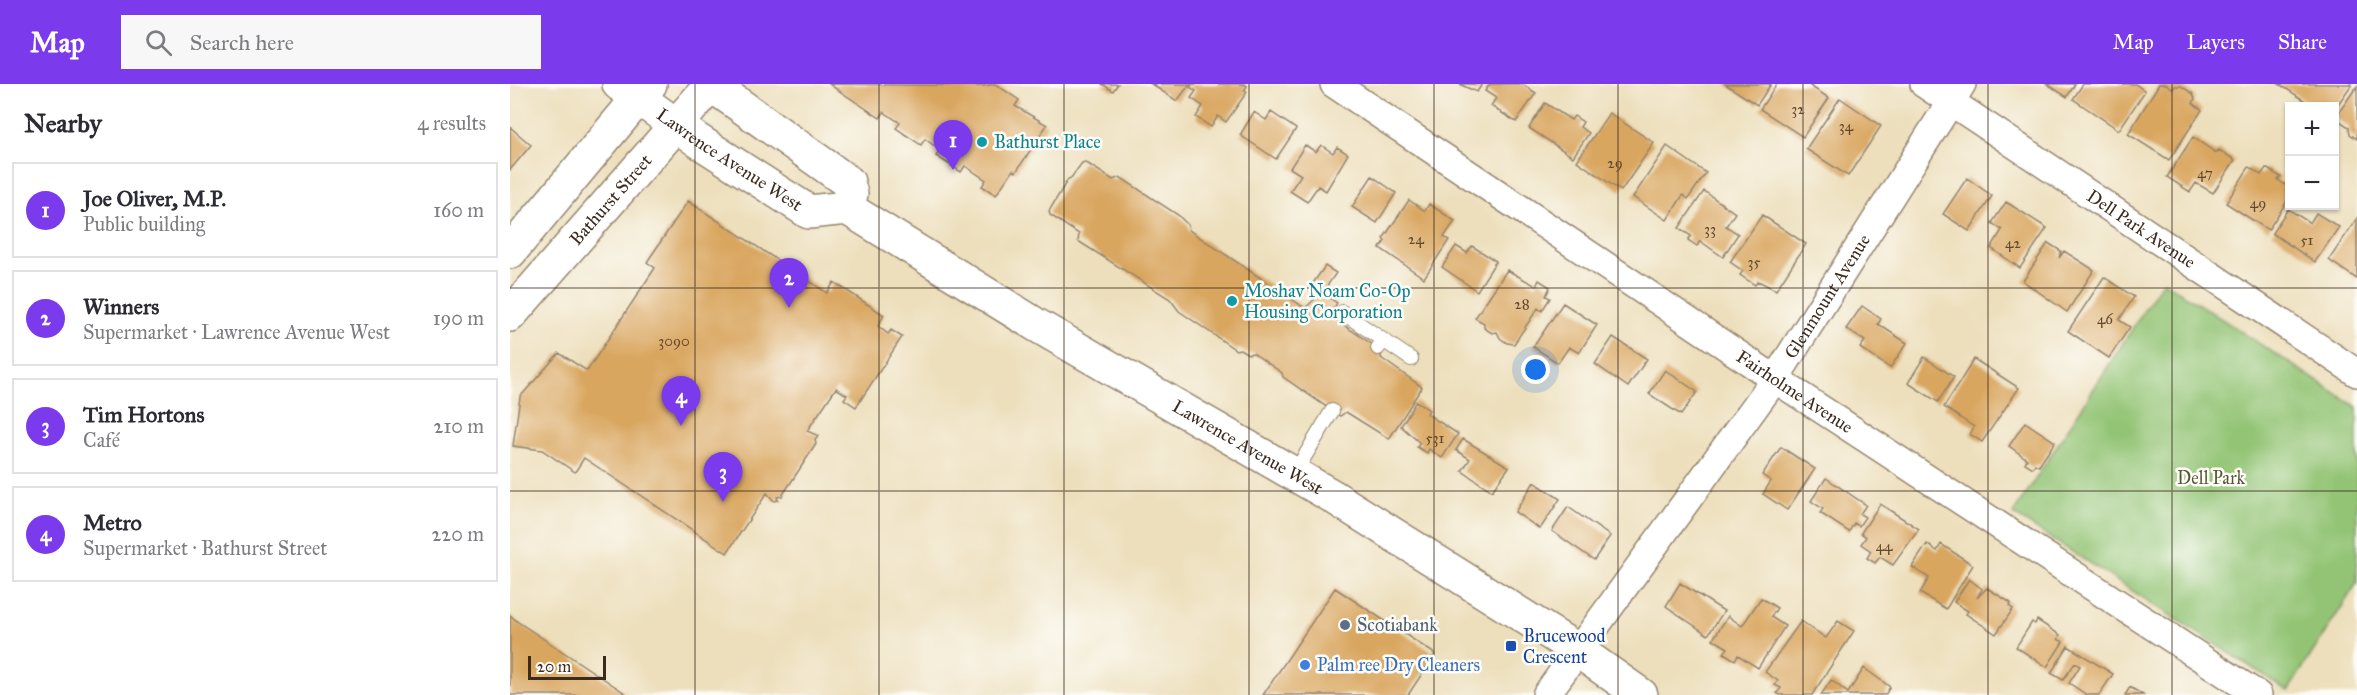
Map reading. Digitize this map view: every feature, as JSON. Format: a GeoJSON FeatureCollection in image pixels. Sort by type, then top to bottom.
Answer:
{"type":"FeatureCollection","features":[{"type":"Feature","properties":{"kind":"main road","name":"Bathurst Street"},"geometry":{"type":"LineString","coordinates":[[510,315],[711,84]]}},
{"type":"Feature","properties":{"kind":"main road"},"geometry":{"type":"LineString","coordinates":[[711,84],[848,182],[851,194],[847,208]]}},
{"type":"Feature","properties":{"kind":"main road","name":"Lawrence Avenue West"},"geometry":{"type":"LineString","coordinates":[[636,89],[676,125],[810,212],[847,208],[1038,326],[1294,474],[1577,650],[1641,695]]}},
{"type":"Feature","properties":{"kind":"main road"},"geometry":{"type":"LineString","coordinates":[[510,252],[636,89]]}},
{"type":"Feature","properties":{"kind":"street","name":"Fairholme Avenue"},"geometry":{"type":"LineString","coordinates":[[1334,84],[1775,379],[2258,695]]}},
{"type":"Feature","properties":{"kind":"street","name":"Dell Park Avenue"},"geometry":{"type":"LineString","coordinates":[[1924,84],[1956,93],[2357,374]]}},
{"type":"Feature","properties":{"kind":"street","name":"Glenmount Avenue"},"geometry":{"type":"LineString","coordinates":[[1577,650],[1775,379],[1956,93]]}},
{"type":"Feature","properties":{"kind":"street"},"geometry":{"type":"LineString","coordinates":[[1546,695],[1577,650]]}},
{"type":"Feature","properties":{"kind":"lane"},"geometry":{"type":"LineString","coordinates":[[1342,312],[1381,344],[1411,359]]}},
{"type":"Feature","properties":{"kind":"lane"},"geometry":{"type":"LineString","coordinates":[[1294,474],[1332,411]]}},
{"type":"Feature","properties":{"kind":"green space","name":"Dell Park"},"geometry":{"type":"Polygon","coordinates":[[[2163,281],[2357,407],[2357,583],[2288,691],[2013,514],[2163,281]]]}},
{"type":"Feature","properties":{"kind":"building","name":"Bathurst Place"},"geometry":{"type":"Polygon","coordinates":[[[829,84],[984,86],[995,84],[1019,100],[1015,106],[1047,125],[1016,172],[1013,170],[996,195],[982,186],[986,180],[965,166],[961,172],[936,156],[940,150],[925,139],[921,145],[896,128],[900,123],[884,112],[880,118],[829,84]]]}},
{"type":"Feature","properties":{"kind":"building"},"geometry":{"type":"Polygon","coordinates":[[[1102,84],[1118,84],[1113,91],[1102,84]]]}},
{"type":"Feature","properties":{"kind":"building"},"geometry":{"type":"Polygon","coordinates":[[[1151,84],[1190,84],[1177,101],[1151,84]]]}},
{"type":"Feature","properties":{"kind":"building"},"geometry":{"type":"Polygon","coordinates":[[[1192,84],[1244,84],[1247,86],[1244,91],[1247,92],[1226,122],[1218,116],[1211,127],[1196,117],[1203,106],[1191,98],[1196,91],[1190,87],[1192,84]]]}},
{"type":"Feature","properties":{"kind":"building"},"geometry":{"type":"Polygon","coordinates":[[[1459,84],[1482,84],[1477,92],[1459,84]]]}},
{"type":"Feature","properties":{"kind":"building"},"geometry":{"type":"Polygon","coordinates":[[[1490,84],[1522,84],[1536,93],[1516,122],[1491,106],[1496,98],[1485,91],[1490,84]]]}},
{"type":"Feature","properties":{"kind":"building"},"geometry":{"type":"Polygon","coordinates":[[[1725,84],[1771,84],[1757,105],[1725,84]]]}},
{"type":"Feature","properties":{"kind":"building"},"geometry":{"type":"Polygon","coordinates":[[[1777,84],[1812,84],[1810,86],[1829,98],[1803,137],[1760,109],[1777,84]]]}},
{"type":"Feature","properties":{"kind":"building"},"geometry":{"type":"Polygon","coordinates":[[[2047,84],[2075,84],[2067,97],[2047,84]]]}},
{"type":"Feature","properties":{"kind":"building"},"geometry":{"type":"Polygon","coordinates":[[[2083,84],[2135,84],[2145,91],[2119,130],[2073,99],[2083,84]]]}},
{"type":"Feature","properties":{"kind":"building"},"geometry":{"type":"Polygon","coordinates":[[[2159,84],[2166,84],[2173,89],[2175,86],[2181,86],[2193,94],[2195,99],[2193,103],[2202,110],[2169,160],[2128,134],[2159,84]]]}},
{"type":"Feature","properties":{"kind":"building"},"geometry":{"type":"Polygon","coordinates":[[[2279,84],[2352,84],[2339,103],[2307,102],[2279,84]]]}},
{"type":"Feature","properties":{"kind":"building"},"geometry":{"type":"Polygon","coordinates":[[[2357,86],[2357,139],[2350,134],[2349,127],[2339,121],[2339,112],[2357,86]]]}},
{"type":"Feature","properties":{"kind":"building"},"geometry":{"type":"Polygon","coordinates":[[[1840,98],[1881,126],[1848,176],[1806,149],[1840,98]]]}},
{"type":"Feature","properties":{"kind":"building"},"geometry":{"type":"Polygon","coordinates":[[[1545,103],[1571,120],[1574,116],[1583,122],[1580,127],[1589,133],[1573,157],[1529,128],[1545,103]]]}},
{"type":"Feature","properties":{"kind":"building"},"geometry":{"type":"Polygon","coordinates":[[[1254,112],[1266,120],[1271,112],[1296,129],[1276,159],[1240,135],[1254,112]]]}},
{"type":"Feature","properties":{"kind":"building"},"geometry":{"type":"Polygon","coordinates":[[[1609,113],[1654,143],[1621,191],[1577,161],[1609,113]]]}},
{"type":"Feature","properties":{"kind":"building"},"geometry":{"type":"Polygon","coordinates":[[[510,127],[531,145],[510,170],[510,127]]]}},
{"type":"Feature","properties":{"kind":"building"},"geometry":{"type":"Polygon","coordinates":[[[2193,137],[2216,153],[2219,150],[2235,160],[2213,193],[2196,183],[2190,192],[2167,177],[2193,137]]]}},
{"type":"Feature","properties":{"kind":"building"},"geometry":{"type":"Polygon","coordinates":[[[1305,145],[1316,152],[1321,145],[1333,153],[1337,147],[1348,154],[1326,191],[1318,186],[1307,202],[1290,191],[1301,175],[1290,168],[1305,145]]]}},
{"type":"Feature","properties":{"kind":"building"},"geometry":{"type":"Polygon","coordinates":[[[1667,146],[1706,173],[1688,199],[1683,195],[1667,220],[1633,197],[1667,146]]]}},
{"type":"Feature","properties":{"kind":"building","name":"Moshav Noam Co-Op Housing Corporation"},"geometry":{"type":"Polygon","coordinates":[[[1085,162],[1113,180],[1120,177],[1178,215],[1188,225],[1189,230],[1305,308],[1315,299],[1313,297],[1318,290],[1311,286],[1325,266],[1336,273],[1322,293],[1337,303],[1329,315],[1382,351],[1381,358],[1422,387],[1389,439],[1346,412],[1340,416],[1283,377],[1282,373],[1253,353],[1248,354],[1240,349],[1236,350],[1179,311],[1170,299],[1078,241],[1079,234],[1050,215],[1049,211],[1068,179],[1085,162]]]}},
{"type":"Feature","properties":{"kind":"building"},"geometry":{"type":"Polygon","coordinates":[[[2249,167],[2261,175],[2266,168],[2281,177],[2278,180],[2285,185],[2285,204],[2268,230],[2226,203],[2249,167]]]}},
{"type":"Feature","properties":{"kind":"building"},"geometry":{"type":"Polygon","coordinates":[[[1372,176],[1396,193],[1377,223],[1352,207],[1372,176]]]}},
{"type":"Feature","properties":{"kind":"building"},"geometry":{"type":"Polygon","coordinates":[[[1967,178],[1992,196],[1969,231],[1943,214],[1967,178]]]}},
{"type":"Feature","properties":{"kind":"building"},"geometry":{"type":"Polygon","coordinates":[[[1704,191],[1735,213],[1726,226],[1738,234],[1723,257],[1700,241],[1697,246],[1688,240],[1691,236],[1679,228],[1704,191]]]}},
{"type":"Feature","properties":{"kind":"building"},"geometry":{"type":"Polygon","coordinates":[[[1409,200],[1425,211],[1429,204],[1455,221],[1444,237],[1449,240],[1424,278],[1380,248],[1385,241],[1383,239],[1409,200]]]}},
{"type":"Feature","properties":{"kind":"building"},"geometry":{"type":"Polygon","coordinates":[[[688,201],[827,293],[834,282],[884,315],[878,326],[888,334],[891,330],[902,337],[856,407],[844,399],[847,395],[836,388],[807,431],[819,436],[815,440],[816,444],[782,496],[777,497],[778,500],[774,501],[767,493],[727,553],[584,458],[575,472],[542,450],[513,446],[520,397],[559,353],[587,371],[655,268],[647,262],[688,201]]]}},
{"type":"Feature","properties":{"kind":"building"},"geometry":{"type":"Polygon","coordinates":[[[2006,202],[2047,228],[2020,268],[1991,248],[2002,230],[1992,223],[2006,202]]]}},
{"type":"Feature","properties":{"kind":"building"},"geometry":{"type":"Polygon","coordinates":[[[2287,210],[2310,223],[2316,213],[2339,227],[2315,262],[2272,233],[2287,210]]]}},
{"type":"Feature","properties":{"kind":"building"},"geometry":{"type":"Polygon","coordinates":[[[1762,215],[1806,244],[1776,290],[1758,281],[1755,285],[1740,275],[1743,271],[1730,262],[1762,215]]]}},
{"type":"Feature","properties":{"kind":"building"},"geometry":{"type":"Polygon","coordinates":[[[2357,218],[2357,279],[2329,260],[2357,218]]]}},
{"type":"Feature","properties":{"kind":"building"},"geometry":{"type":"Polygon","coordinates":[[[2048,243],[2061,251],[2059,258],[2064,251],[2094,270],[2067,312],[2023,281],[2048,243]]]}},
{"type":"Feature","properties":{"kind":"building"},"geometry":{"type":"Polygon","coordinates":[[[1456,246],[1467,253],[1472,246],[1496,261],[1477,291],[1442,267],[1456,246]]]}},
{"type":"Feature","properties":{"kind":"building"},"geometry":{"type":"Polygon","coordinates":[[[1507,270],[1536,286],[1539,280],[1550,287],[1546,296],[1550,298],[1542,311],[1538,308],[1514,344],[1507,343],[1500,338],[1497,332],[1492,333],[1484,328],[1484,323],[1475,318],[1507,270]]]}},
{"type":"Feature","properties":{"kind":"building"},"geometry":{"type":"Polygon","coordinates":[[[2104,277],[2134,297],[2119,320],[2130,327],[2109,358],[2068,331],[2104,277]]]}},
{"type":"Feature","properties":{"kind":"building"},"geometry":{"type":"Polygon","coordinates":[[[1563,303],[1597,325],[1579,353],[1569,347],[1558,363],[1533,347],[1563,303]]]}},
{"type":"Feature","properties":{"kind":"building"},"geometry":{"type":"Polygon","coordinates":[[[1862,306],[1881,319],[1878,324],[1907,343],[1890,368],[1860,348],[1865,341],[1846,329],[1862,306]]]}},
{"type":"Feature","properties":{"kind":"building"},"geometry":{"type":"Polygon","coordinates":[[[1613,337],[1647,359],[1628,387],[1595,364],[1613,337]]]}},
{"type":"Feature","properties":{"kind":"building"},"geometry":{"type":"Polygon","coordinates":[[[1924,357],[1954,377],[1938,402],[1908,383],[1924,357]]]}},
{"type":"Feature","properties":{"kind":"building"},"geometry":{"type":"Polygon","coordinates":[[[1974,359],[2019,388],[1982,442],[1970,434],[1974,427],[1944,407],[1974,359]]]}},
{"type":"Feature","properties":{"kind":"building"},"geometry":{"type":"Polygon","coordinates":[[[1665,370],[1697,392],[1681,415],[1649,394],[1665,370]]]}},
{"type":"Feature","properties":{"kind":"building"},"geometry":{"type":"Polygon","coordinates":[[[1416,401],[1429,410],[1427,414],[1458,434],[1442,458],[1429,449],[1427,453],[1417,447],[1420,443],[1401,426],[1416,401]]]}},
{"type":"Feature","properties":{"kind":"building"},"geometry":{"type":"Polygon","coordinates":[[[2025,422],[2055,442],[2039,466],[2035,464],[2033,468],[2025,463],[2027,459],[2009,446],[2025,422]]]}},
{"type":"Feature","properties":{"kind":"building"},"geometry":{"type":"Polygon","coordinates":[[[1463,439],[1509,467],[1492,491],[1462,471],[1470,459],[1456,450],[1463,439]]]}},
{"type":"Feature","properties":{"kind":"building"},"geometry":{"type":"Polygon","coordinates":[[[1781,447],[1815,469],[1787,510],[1763,494],[1771,481],[1762,475],[1781,447]]]}},
{"type":"Feature","properties":{"kind":"building"},"geometry":{"type":"Polygon","coordinates":[[[1826,478],[1866,505],[1860,514],[1865,517],[1859,526],[1854,523],[1849,532],[1820,513],[1823,509],[1811,501],[1826,478]]]}},
{"type":"Feature","properties":{"kind":"building"},"geometry":{"type":"Polygon","coordinates":[[[1534,482],[1560,499],[1540,529],[1515,512],[1534,482]]]}},
{"type":"Feature","properties":{"kind":"building"},"geometry":{"type":"Polygon","coordinates":[[[1880,504],[1919,529],[1893,565],[1880,557],[1875,563],[1867,558],[1871,551],[1861,544],[1866,537],[1861,533],[1880,504]]]}},
{"type":"Feature","properties":{"kind":"building"},"geometry":{"type":"Polygon","coordinates":[[[1568,507],[1610,536],[1594,560],[1552,531],[1568,507]]]}},
{"type":"Feature","properties":{"kind":"building"},"geometry":{"type":"Polygon","coordinates":[[[1927,544],[1937,551],[1941,544],[1973,565],[1946,609],[1920,593],[1929,578],[1912,567],[1927,544]]]}},
{"type":"Feature","properties":{"kind":"building"},"geometry":{"type":"Polygon","coordinates":[[[1969,579],[1982,589],[1977,598],[1987,588],[2011,603],[2009,606],[2013,609],[1996,634],[1966,614],[1968,611],[1954,602],[1969,579]]]}},
{"type":"Feature","properties":{"kind":"building"},"geometry":{"type":"Polygon","coordinates":[[[1680,583],[1724,611],[1708,635],[1666,606],[1680,583]]]}},
{"type":"Feature","properties":{"kind":"building"},"geometry":{"type":"Polygon","coordinates":[[[1335,588],[1435,654],[1408,695],[1263,695],[1335,588]]]}},
{"type":"Feature","properties":{"kind":"building"},"geometry":{"type":"Polygon","coordinates":[[[1761,598],[1777,608],[1771,617],[1785,626],[1758,668],[1738,655],[1735,660],[1724,653],[1728,648],[1713,639],[1728,616],[1742,626],[1761,598]]]}},
{"type":"Feature","properties":{"kind":"building"},"geometry":{"type":"Polygon","coordinates":[[[510,615],[518,622],[628,695],[510,695],[510,615]]]}},
{"type":"Feature","properties":{"kind":"building"},"geometry":{"type":"Polygon","coordinates":[[[2037,620],[2060,635],[2058,639],[2063,642],[2047,667],[2016,647],[2032,622],[2035,624],[2037,620]]]}},
{"type":"Feature","properties":{"kind":"building"},"geometry":{"type":"Polygon","coordinates":[[[1801,621],[1826,638],[1838,621],[1854,631],[1812,695],[1780,695],[1777,693],[1781,688],[1775,685],[1778,681],[1765,672],[1801,621]]]}},
{"type":"Feature","properties":{"kind":"building"},"geometry":{"type":"Polygon","coordinates":[[[2068,646],[2113,674],[2099,695],[2087,695],[2069,683],[2080,666],[2075,663],[2063,680],[2051,673],[2068,646]]]}},
{"type":"Feature","properties":{"kind":"building"},"geometry":{"type":"Polygon","coordinates":[[[1864,668],[1890,687],[1885,695],[1821,695],[1831,680],[1848,693],[1864,668]]]}},
{"type":"Feature","properties":{"kind":"building"},"geometry":{"type":"Polygon","coordinates":[[[2130,687],[2143,695],[2125,695],[2130,687]]]}},
{"type":"Feature","properties":{"kind":"place","name":"Bathurst Place"},"geometry":{"type":"Point","coordinates":[982,142]}},
{"type":"Feature","properties":{"kind":"place","name":"Joe Oliver, M.P."},"geometry":{"type":"Point","coordinates":[953,170]}},
{"type":"Feature","properties":{"kind":"place","name":"Moshav Noam Co-Op Housing Corporation"},"geometry":{"type":"Point","coordinates":[1232,301]}},
{"type":"Feature","properties":{"kind":"place","name":"Winners"},"geometry":{"type":"Point","coordinates":[789,308]}},
{"type":"Feature","properties":{"kind":"place","name":"Metro"},"geometry":{"type":"Point","coordinates":[681,426]}},
{"type":"Feature","properties":{"kind":"place","name":"Tim Hortons"},"geometry":{"type":"Point","coordinates":[723,502]}},
{"type":"Feature","properties":{"kind":"place","name":"Scotiabank"},"geometry":{"type":"Point","coordinates":[1345,625]}},
{"type":"Feature","properties":{"kind":"place","name":"Brucewood Crescent"},"geometry":{"type":"Point","coordinates":[1511,646]}},
{"type":"Feature","properties":{"kind":"place","name":"Palm ree Dry Cleaners"},"geometry":{"type":"Point","coordinates":[1305,665]}}]}
